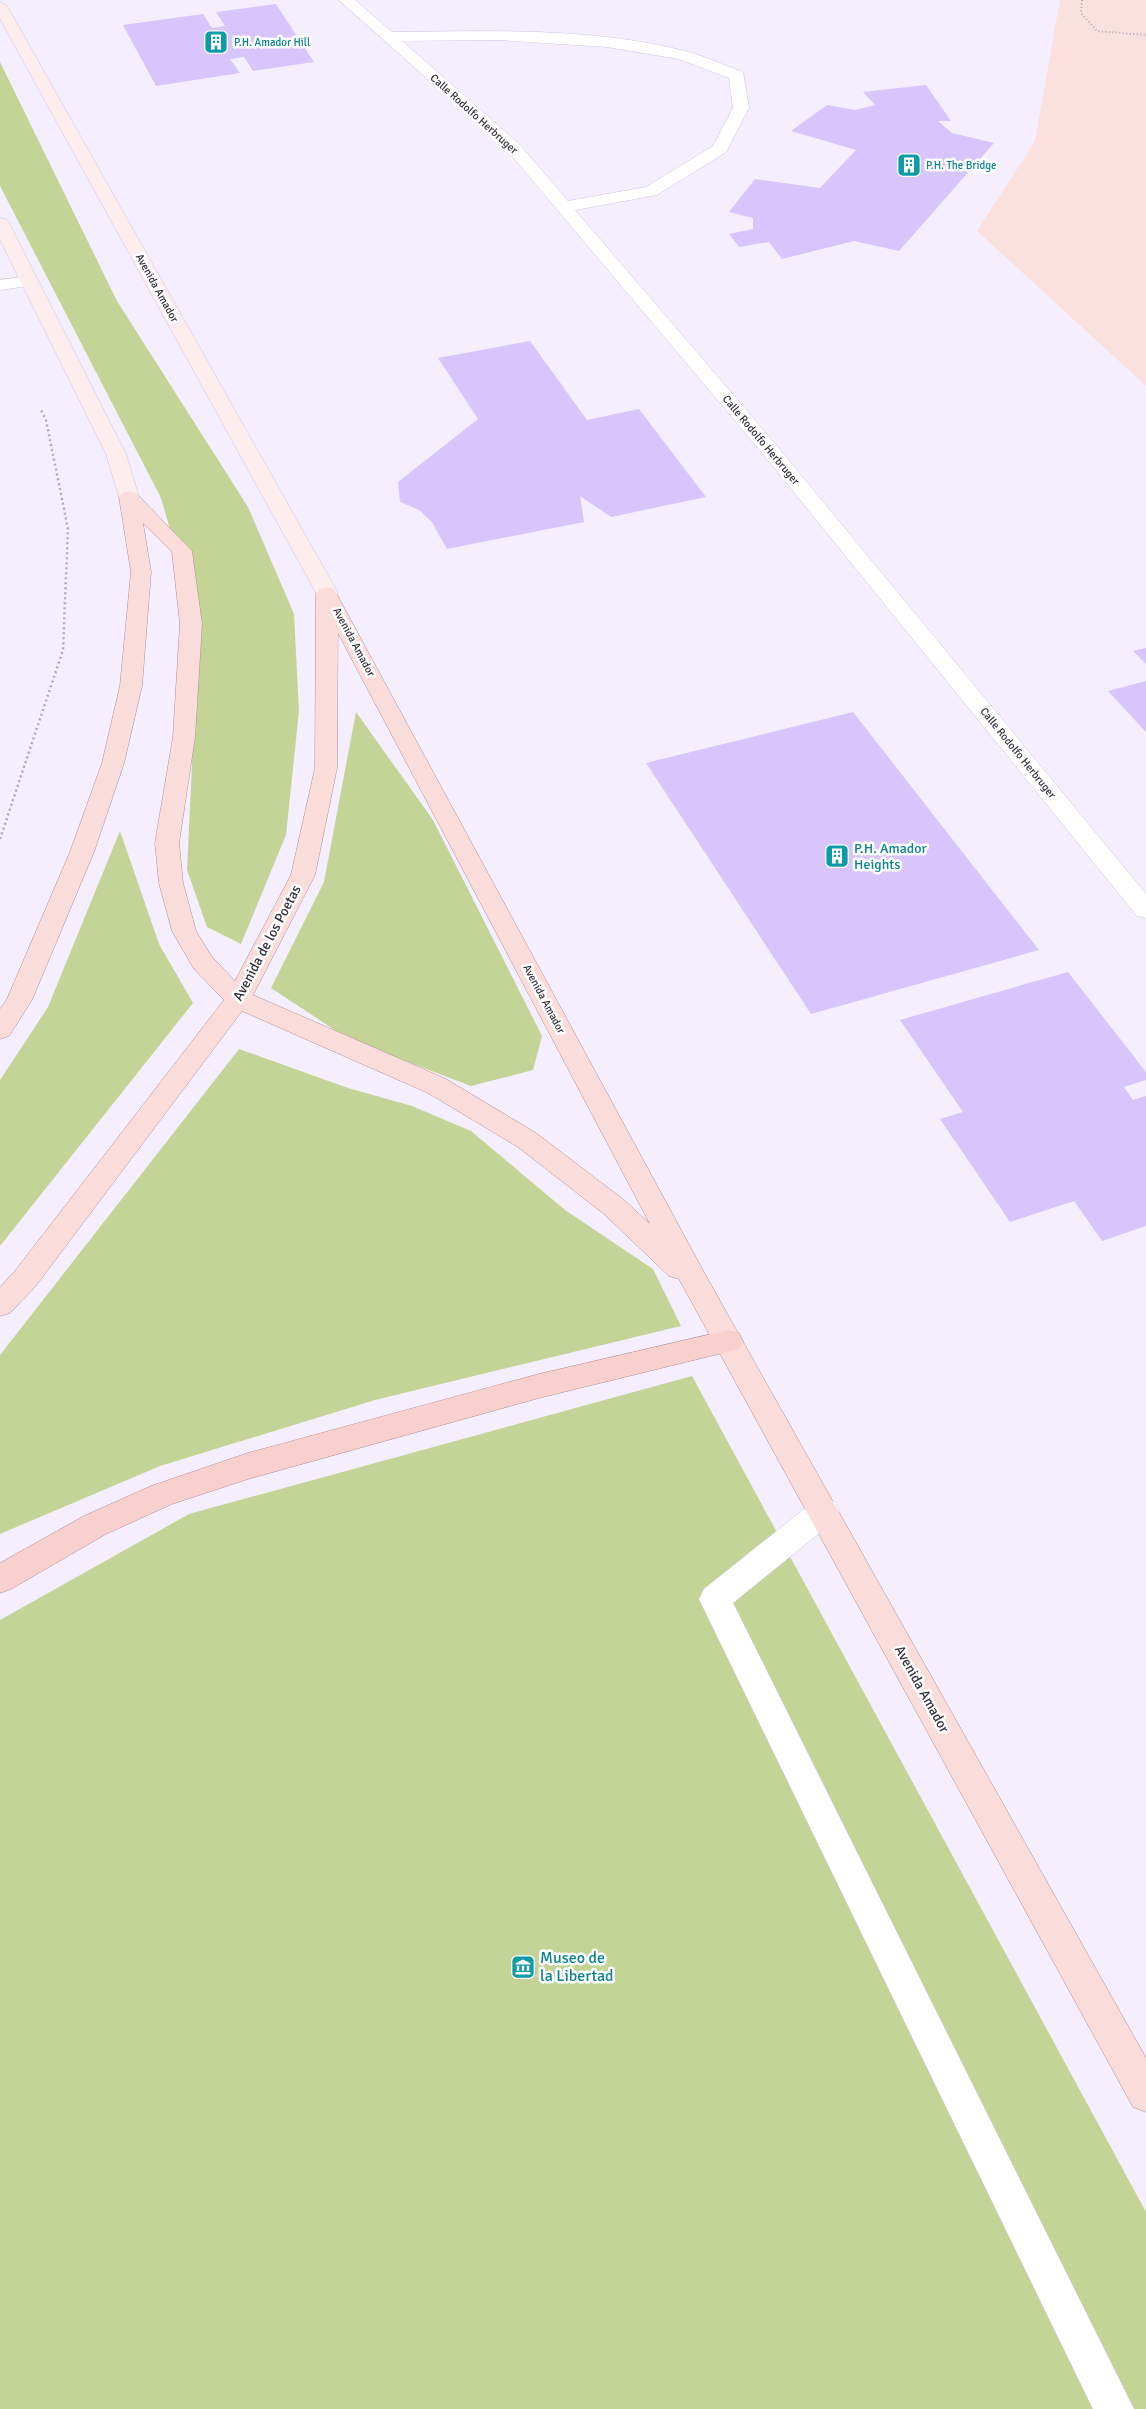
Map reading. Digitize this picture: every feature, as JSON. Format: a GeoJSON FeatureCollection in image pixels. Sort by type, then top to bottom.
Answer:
{"type":"FeatureCollection","features":[{"type":"Feature","properties":{"kind":"highway"},"geometry":{"type":"LineString","coordinates":[[0,1579],[95,1525],[162,1495],[248,1466],[540,1386],[729,1341]]}},
{"type":"Feature","properties":{"kind":"main road","name":"Avenida Amador"},"geometry":{"type":"LineString","coordinates":[[0,6],[327,592],[696,1284],[824,1511],[1146,2094]]}},
{"type":"Feature","properties":{"kind":"main road"},"geometry":{"type":"LineString","coordinates":[[0,223],[116,454],[129,497],[141,572],[131,686],[113,763],[79,861],[19,1000],[0,1030]]}},
{"type":"Feature","properties":{"kind":"main road"},"geometry":{"type":"LineString","coordinates":[[129,497],[182,551],[192,624],[184,737],[167,843],[172,883],[184,932],[203,963],[238,999]]}},
{"type":"Feature","properties":{"kind":"main road","name":"Avenida de los Poetas"},"geometry":{"type":"LineString","coordinates":[[0,1305],[25,1279],[238,999],[303,875],[326,768],[327,592]]}},
{"type":"Feature","properties":{"kind":"main road","name":"Avenida Amador"},"geometry":{"type":"LineString","coordinates":[[238,999],[437,1086],[527,1140],[614,1207],[696,1284]]}},
{"type":"Feature","properties":{"kind":"street","name":"Calle Rodolfo Herbruger"},"geometry":{"type":"LineString","coordinates":[[346,0],[513,147],[770,450],[1146,910]]}},
{"type":"Feature","properties":{"kind":"street"},"geometry":{"type":"LineString","coordinates":[[388,37],[498,35],[607,42],[682,55],[737,75],[741,108],[720,149],[650,191],[564,207]]}},
{"type":"Feature","properties":{"kind":"street"},"geometry":{"type":"LineString","coordinates":[[0,285],[29,281]]}},
{"type":"Feature","properties":{"kind":"street"},"geometry":{"type":"LineString","coordinates":[[824,1511],[715,1599],[1114,2409]]}},
{"type":"Feature","properties":{"kind":"path"},"geometry":{"type":"LineString","coordinates":[[1082,0],[1081,14],[1097,31],[1146,35]]}},
{"type":"Feature","properties":{"kind":"path"},"geometry":{"type":"LineString","coordinates":[[0,838],[63,650],[68,529],[46,420],[38,403]]}},
{"type":"Feature","properties":{"kind":"shaded area"},"geometry":{"type":"Polygon","coordinates":[[[1060,0],[1146,0],[1146,386],[977,231],[1035,141],[1060,0]]]}},
{"type":"Feature","properties":{"kind":"green space"},"geometry":{"type":"Polygon","coordinates":[[[0,62],[117,301],[248,507],[294,614],[299,711],[286,835],[241,944],[207,927],[187,870],[194,721],[191,601],[161,498],[0,186],[0,62]]]}},
{"type":"Feature","properties":{"kind":"green space"},"geometry":{"type":"Polygon","coordinates":[[[356,712],[433,820],[542,1036],[533,1070],[471,1086],[350,1040],[271,988],[324,882],[356,712]]]}},
{"type":"Feature","properties":{"kind":"green space"},"geometry":{"type":"Polygon","coordinates":[[[120,831],[159,944],[193,1003],[0,1246],[0,1080],[48,1007],[120,831]]]}},
{"type":"Feature","properties":{"kind":"green space"},"geometry":{"type":"Polygon","coordinates":[[[239,1049],[348,1088],[412,1106],[471,1131],[565,1210],[653,1269],[681,1326],[375,1400],[160,1466],[0,1534],[0,1355],[239,1049]]]}},
{"type":"Feature","properties":{"kind":"green space"},"geometry":{"type":"Polygon","coordinates":[[[692,1376],[1146,2212],[1146,2409],[0,2409],[0,1620],[189,1514],[692,1376]]]}},
{"type":"Feature","properties":{"kind":"building","name":"P.H. Amador Hill"},"geometry":{"type":"Polygon","coordinates":[[[276,4],[314,62],[253,71],[244,57],[230,59],[240,73],[156,86],[123,25],[203,14],[212,28],[225,26],[216,12],[276,4]]]}},
{"type":"Feature","properties":{"kind":"building","name":"P.H. The Bridge"},"geometry":{"type":"Polygon","coordinates":[[[926,85],[951,121],[938,121],[952,133],[994,143],[899,251],[854,241],[782,259],[769,242],[739,247],[729,234],[753,229],[753,218],[729,212],[755,179],[820,188],[856,150],[791,131],[827,105],[855,110],[875,105],[863,92],[926,85]]]}},
{"type":"Feature","properties":{"kind":"building"},"geometry":{"type":"Polygon","coordinates":[[[530,341],[587,420],[639,409],[706,497],[611,517],[580,496],[584,522],[447,549],[432,522],[419,510],[400,502],[398,482],[478,419],[438,358],[530,341]]]}},
{"type":"Feature","properties":{"kind":"building"},"geometry":{"type":"Polygon","coordinates":[[[1146,648],[1146,664],[1133,651],[1146,648]]]}},
{"type":"Feature","properties":{"kind":"building"},"geometry":{"type":"Polygon","coordinates":[[[1146,681],[1146,732],[1108,691],[1146,681]]]}},
{"type":"Feature","properties":{"kind":"building","name":"P.H. Amador Heights"},"geometry":{"type":"Polygon","coordinates":[[[853,712],[1039,950],[811,1014],[646,763],[853,712]]]}},
{"type":"Feature","properties":{"kind":"building"},"geometry":{"type":"Polygon","coordinates":[[[1068,972],[1146,1072],[1146,1080],[1124,1087],[1133,1100],[1146,1096],[1146,1226],[1102,1241],[1074,1201],[1010,1222],[940,1119],[963,1112],[900,1020],[1068,972]]]}},
{"type":"Feature","properties":{"kind":"place","name":"P.H. Amador Hill"},"geometry":{"type":"Point","coordinates":[216,42]}},
{"type":"Feature","properties":{"kind":"place","name":"P.H. The Bridge"},"geometry":{"type":"Point","coordinates":[909,165]}},
{"type":"Feature","properties":{"kind":"place","name":"P.H. Amador Heights"},"geometry":{"type":"Point","coordinates":[837,856]}},
{"type":"Feature","properties":{"kind":"place","name":"Museo de la Libertad"},"geometry":{"type":"Point","coordinates":[523,1967]}}]}
